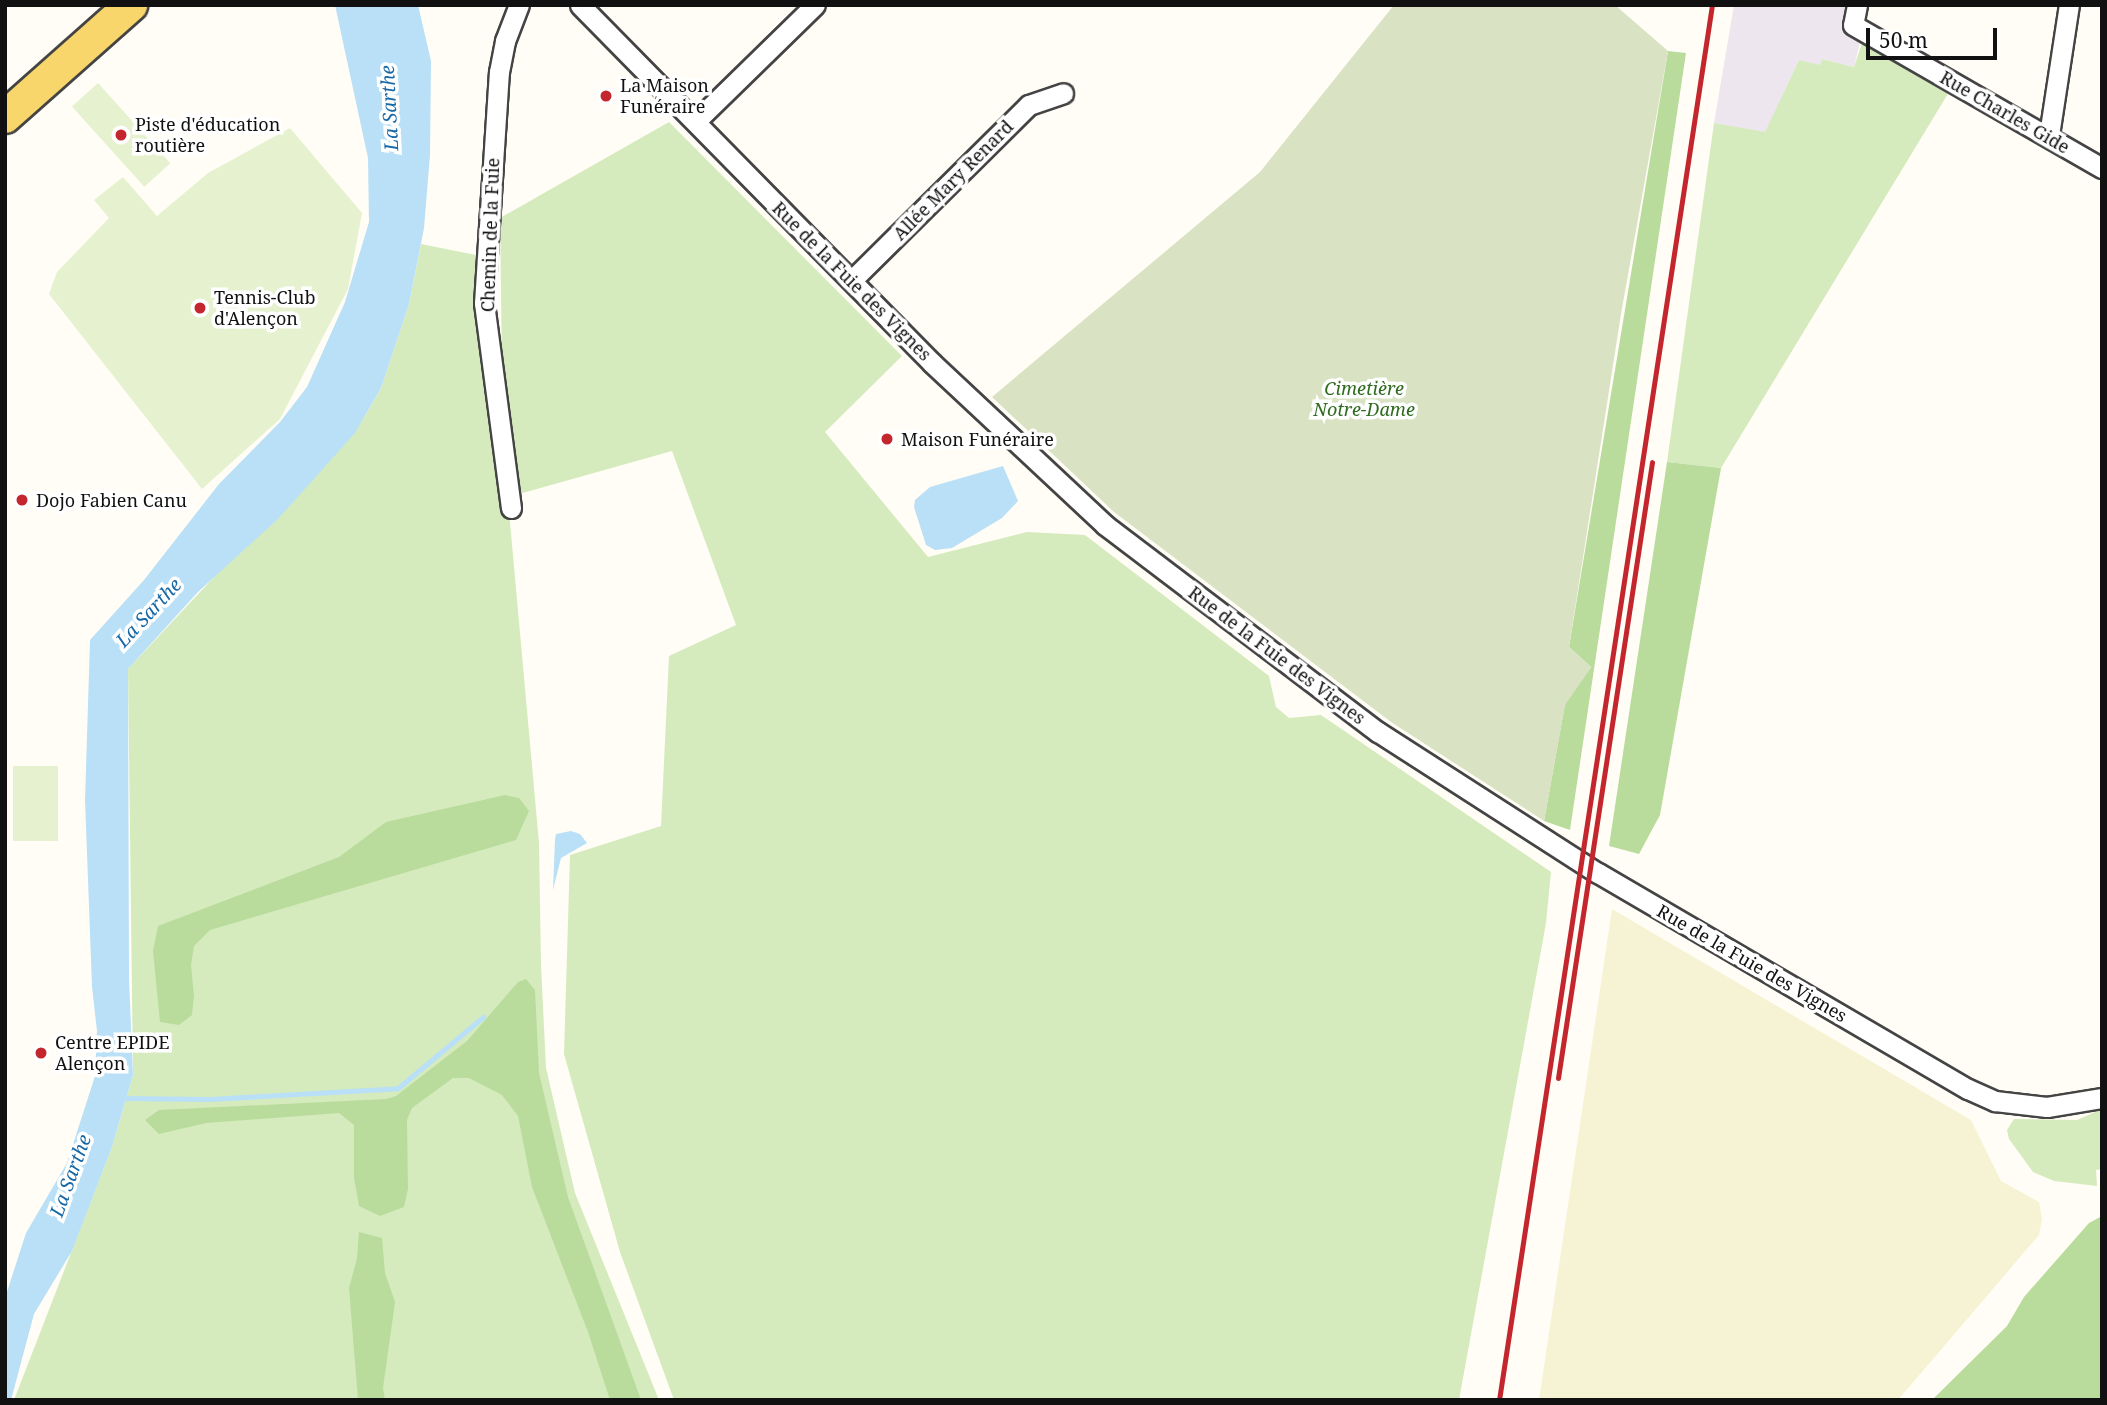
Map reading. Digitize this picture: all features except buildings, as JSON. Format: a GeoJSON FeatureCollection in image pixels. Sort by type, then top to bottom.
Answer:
{"type":"FeatureCollection","features":[{"type":"Feature","properties":{"kind":"main road"},"geometry":{"type":"LineString","coordinates":[[5,117],[131,5]]}},
{"type":"Feature","properties":{"kind":"street","name":"Chemin de la Fuie"},"geometry":{"type":"LineString","coordinates":[[511,508],[484,303],[499,72],[505,41],[519,5]]}},
{"type":"Feature","properties":{"kind":"street","name":"Rue de la Fuie des Vignes"},"geometry":{"type":"LineString","coordinates":[[580,5],[932,363],[1105,525],[1378,732],[1598,873],[1968,1089],[1995,1101],[2047,1107],[2102,1098]]}},
{"type":"Feature","properties":{"kind":"street"},"geometry":{"type":"LineString","coordinates":[[695,121],[815,5]]}},
{"type":"Feature","properties":{"kind":"street","name":"Rue Charles Gide"},"geometry":{"type":"LineString","coordinates":[[1857,5],[1853,25],[2049,135],[2102,168]]}},
{"type":"Feature","properties":{"kind":"street"},"geometry":{"type":"LineString","coordinates":[[2049,135],[2069,5]]}},
{"type":"Feature","properties":{"kind":"street","name":"Allée Mary Renard"},"geometry":{"type":"LineString","coordinates":[[852,280],[1029,105],[1063,93]]}},
{"type":"Feature","properties":{"kind":"shaded area"},"geometry":{"type":"Polygon","coordinates":[[[1734,5],[1869,5],[1854,67],[1822,59],[1820,66],[1799,60],[1765,133],[1714,123],[1734,5]]]}},
{"type":"Feature","properties":{"kind":"shaded area"},"geometry":{"type":"Polygon","coordinates":[[[1612,909],[1971,1120],[2001,1181],[2039,1202],[2042,1219],[2039,1235],[1898,1400],[1539,1400],[1612,909]]]}},
{"type":"Feature","properties":{"kind":"green space","name":"Cimetière Notre-Dame"},"geometry":{"type":"Polygon","coordinates":[[[1394,5],[1615,5],[1668,51],[1621,314],[1569,647],[1591,667],[1565,705],[1544,821],[1391,722],[1114,512],[992,397],[1260,172],[1394,5]]]}},
{"type":"Feature","properties":{"kind":"green space"},"geometry":{"type":"Polygon","coordinates":[[[1863,40],[1949,92],[1721,468],[1667,462],[1714,123],[1765,132],[1799,60],[1820,65],[1822,59],[1854,67],[1863,40]]]}},
{"type":"Feature","properties":{"kind":"green space"},"geometry":{"type":"Polygon","coordinates":[[[1668,51],[1686,53],[1570,830],[1544,821],[1565,704],[1591,667],[1569,647],[1668,51]]]}},
{"type":"Feature","properties":{"kind":"green space","name":"Piste d'éducation routière"},"geometry":{"type":"Polygon","coordinates":[[[98,83],[170,163],[144,187],[72,106],[98,83]]]}},
{"type":"Feature","properties":{"kind":"green space"},"geometry":{"type":"Polygon","coordinates":[[[669,122],[902,356],[825,432],[928,557],[1027,532],[1085,535],[1269,676],[1276,707],[1289,718],[1321,715],[1551,872],[1546,923],[1459,1400],[674,1400],[620,1252],[564,1054],[570,855],[661,826],[669,656],[736,625],[672,451],[519,494],[502,362],[500,218],[669,122]]]}},
{"type":"Feature","properties":{"kind":"green space","name":"Tennis-Club d'Alençon"},"geometry":{"type":"Polygon","coordinates":[[[290,128],[362,213],[348,289],[280,419],[202,489],[49,294],[57,272],[109,218],[94,200],[123,177],[157,216],[208,173],[290,128]]]}},
{"type":"Feature","properties":{"kind":"green space"},"geometry":{"type":"Polygon","coordinates":[[[421,244],[486,257],[539,843],[546,1068],[575,1193],[659,1400],[14,1400],[112,1147],[133,1075],[128,669],[365,416],[381,388],[409,304],[421,244]]]}},
{"type":"Feature","properties":{"kind":"green space"},"geometry":{"type":"Polygon","coordinates":[[[1667,462],[1721,468],[1660,815],[1639,854],[1609,846],[1667,462]]]}},
{"type":"Feature","properties":{"kind":"green space"},"geometry":{"type":"Polygon","coordinates":[[[13,766],[58,766],[58,841],[13,841],[13,766]]]}},
{"type":"Feature","properties":{"kind":"green space"},"geometry":{"type":"Polygon","coordinates":[[[505,795],[519,798],[529,811],[516,840],[210,930],[194,946],[191,965],[194,996],[192,1015],[179,1025],[160,1022],[153,951],[158,926],[339,857],[386,822],[505,795]]]}},
{"type":"Feature","properties":{"kind":"green space"},"geometry":{"type":"Polygon","coordinates":[[[526,979],[535,990],[539,1073],[568,1197],[641,1400],[610,1400],[588,1332],[532,1187],[518,1116],[502,1095],[469,1078],[453,1078],[412,1108],[407,1120],[408,1189],[404,1207],[380,1216],[359,1206],[354,1178],[354,1125],[339,1113],[206,1123],[159,1134],[145,1120],[159,1110],[386,1099],[396,1096],[467,1041],[518,982],[526,979]]]}},
{"type":"Feature","properties":{"kind":"green space"},"geometry":{"type":"Polygon","coordinates":[[[2102,1109],[2102,1169],[2096,1170],[2097,1186],[2054,1181],[2033,1172],[2009,1139],[2007,1130],[2014,1119],[2077,1120],[2102,1109]]]}},
{"type":"Feature","properties":{"kind":"green space"},"geometry":{"type":"Polygon","coordinates":[[[2102,1216],[2102,1400],[1932,1400],[2007,1326],[2024,1297],[2089,1223],[2102,1216]]]}},
{"type":"Feature","properties":{"kind":"green space"},"geometry":{"type":"Polygon","coordinates":[[[359,1232],[382,1238],[385,1273],[395,1302],[383,1388],[385,1400],[358,1400],[349,1288],[357,1258],[359,1232]]]}},
{"type":"Feature","properties":{"kind":"water","name":"La Sarthe"},"geometry":{"type":"Polygon","coordinates":[[[335,5],[418,5],[431,61],[430,155],[424,228],[409,304],[381,388],[355,433],[278,519],[198,592],[128,669],[129,979],[133,1075],[112,1147],[72,1251],[34,1314],[11,1400],[5,1400],[5,1298],[26,1233],[67,1163],[95,1076],[97,1031],[92,987],[85,800],[90,640],[144,580],[219,484],[280,422],[307,387],[345,302],[369,222],[368,158],[335,5]]]}},
{"type":"Feature","properties":{"kind":"water"},"geometry":{"type":"Polygon","coordinates":[[[1003,466],[1018,501],[1002,518],[952,548],[935,550],[926,545],[914,507],[915,500],[930,487],[1003,466]]]}},
{"type":"Feature","properties":{"kind":"water"},"geometry":{"type":"Polygon","coordinates":[[[571,831],[580,834],[587,843],[561,858],[553,890],[556,834],[571,831]]]}},
{"type":"Feature","properties":{"kind":"waterway"},"geometry":{"type":"LineString","coordinates":[[120,1098],[210,1099],[398,1088],[483,1017]]}},
{"type":"Feature","properties":{"kind":"railway"},"geometry":{"type":"LineString","coordinates":[[1499,1400],[1712,5]]}},
{"type":"Feature","properties":{"kind":"railway"},"geometry":{"type":"LineString","coordinates":[[1558,1078],[1652,462]]}},
{"type":"Feature","properties":{"kind":"place","name":"La Maison Funéraire"},"geometry":{"type":"Point","coordinates":[606,96]}},
{"type":"Feature","properties":{"kind":"place","name":"Piste d'éducation routière"},"geometry":{"type":"Point","coordinates":[121,135]}},
{"type":"Feature","properties":{"kind":"place","name":"Tennis-Club d'Alençon"},"geometry":{"type":"Point","coordinates":[200,308]}},
{"type":"Feature","properties":{"kind":"place","name":"Maison Funéraire"},"geometry":{"type":"Point","coordinates":[887,439]}},
{"type":"Feature","properties":{"kind":"place","name":"Dojo Fabien Canu"},"geometry":{"type":"Point","coordinates":[22,500]}},
{"type":"Feature","properties":{"kind":"place","name":"Centre EPIDE Alençon"},"geometry":{"type":"Point","coordinates":[41,1053]}}]}
